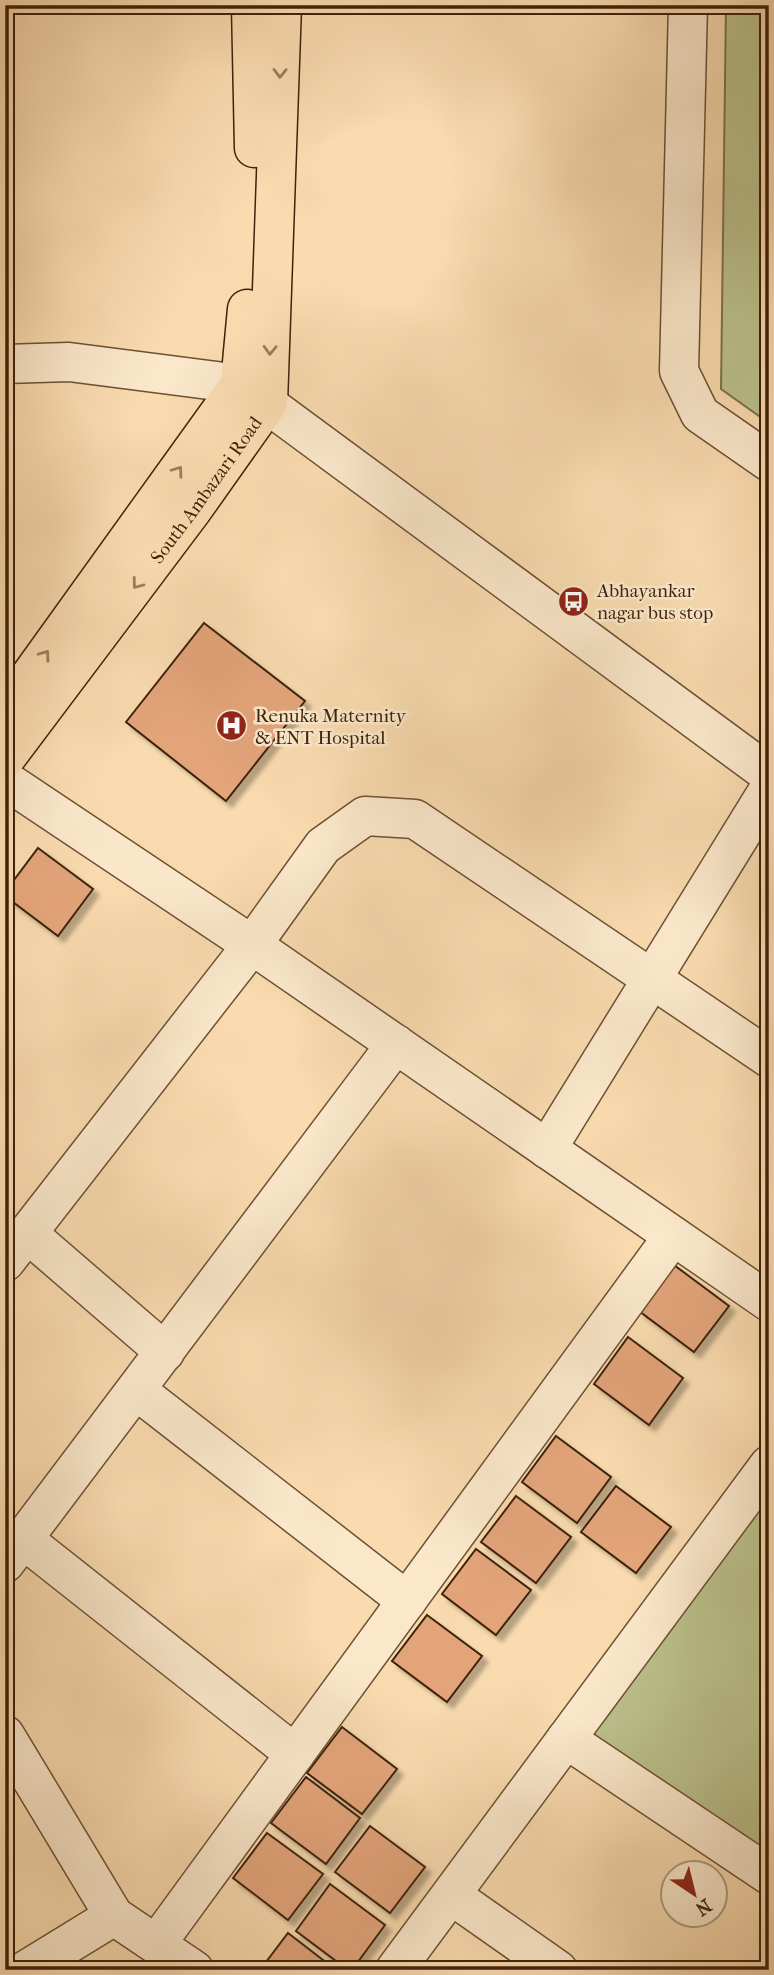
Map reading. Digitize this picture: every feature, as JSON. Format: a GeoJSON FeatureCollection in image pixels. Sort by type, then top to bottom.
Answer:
{"type":"FeatureCollection","features":[{"type":"Feature","properties":{"kind":"main road","name":"South Ambazari Road"},"geometry":{"type":"LineString","coordinates":[[5,711],[254,393],[255,214],[251,5]]}},
{"type":"Feature","properties":{"kind":"main road","name":"South Ambazari Road"},"geometry":{"type":"LineString","coordinates":[[5,759],[193,509],[254,393],[282,5]]}},
{"type":"Feature","properties":{"kind":"street"},"geometry":{"type":"LineString","coordinates":[[688,5],[679,371],[699,414],[768,459]]}},
{"type":"Feature","properties":{"kind":"street"},"geometry":{"type":"LineString","coordinates":[[5,364],[69,362],[254,393],[769,774]]}},
{"type":"Feature","properties":{"kind":"street"},"geometry":{"type":"LineString","coordinates":[[5,780],[252,945],[769,1302]]}},
{"type":"Feature","properties":{"kind":"street"},"geometry":{"type":"LineString","coordinates":[[547,1149],[769,789]]}},
{"type":"Feature","properties":{"kind":"street"},"geometry":{"type":"LineString","coordinates":[[165,1352],[16,1247],[252,945],[323,846],[365,816],[415,819],[769,1058]]}},
{"type":"Feature","properties":{"kind":"street"},"geometry":{"type":"LineString","coordinates":[[295,1754],[14,1551],[396,1044]]}},
{"type":"Feature","properties":{"kind":"street"},"geometry":{"type":"LineString","coordinates":[[157,1943],[673,1236]]}},
{"type":"Feature","properties":{"kind":"street"},"geometry":{"type":"LineString","coordinates":[[136,1390],[407,1601]]}},
{"type":"Feature","properties":{"kind":"street"},"geometry":{"type":"LineString","coordinates":[[395,1970],[769,1465]]}},
{"type":"Feature","properties":{"kind":"street"},"geometry":{"type":"LineString","coordinates":[[5,1735],[114,1916],[194,1970]]}},
{"type":"Feature","properties":{"kind":"street"},"geometry":{"type":"LineString","coordinates":[[566,1739],[769,1875]]}},
{"type":"Feature","properties":{"kind":"street"},"geometry":{"type":"LineString","coordinates":[[451,1895],[558,1970]]}},
{"type":"Feature","properties":{"kind":"street"},"geometry":{"type":"LineString","coordinates":[[26,1970],[114,1916]]}},
{"type":"Feature","properties":{"kind":"green space"},"geometry":{"type":"Polygon","coordinates":[[[726,5],[769,5],[769,401],[759,416],[721,389],[726,5]]]}},
{"type":"Feature","properties":{"kind":"green space"},"geometry":{"type":"Polygon","coordinates":[[[769,1487],[769,1863],[581,1738],[769,1487]]]}},
{"type":"Feature","properties":{"kind":"building"},"geometry":{"type":"Polygon","coordinates":[[[204,623],[305,701],[226,801],[126,722],[204,623]]]}},
{"type":"Feature","properties":{"kind":"building"},"geometry":{"type":"Polygon","coordinates":[[[38,848],[93,889],[58,936],[5,896],[5,892],[38,848]]]}},
{"type":"Feature","properties":{"kind":"building"},"geometry":{"type":"Polygon","coordinates":[[[674,1265],[729,1306],[694,1352],[639,1311],[674,1265]]]}},
{"type":"Feature","properties":{"kind":"building"},"geometry":{"type":"Polygon","coordinates":[[[628,1337],[683,1378],[649,1425],[594,1384],[628,1337]]]}},
{"type":"Feature","properties":{"kind":"building"},"geometry":{"type":"Polygon","coordinates":[[[556,1436],[611,1477],[577,1523],[522,1482],[556,1436]]]}},
{"type":"Feature","properties":{"kind":"building"},"geometry":{"type":"Polygon","coordinates":[[[616,1486],[671,1527],[636,1573],[581,1532],[616,1486]]]}},
{"type":"Feature","properties":{"kind":"building"},"geometry":{"type":"Polygon","coordinates":[[[516,1496],[571,1537],[536,1583],[481,1542],[516,1496]]]}},
{"type":"Feature","properties":{"kind":"building"},"geometry":{"type":"Polygon","coordinates":[[[476,1549],[531,1590],[496,1635],[442,1594],[476,1549]]]}},
{"type":"Feature","properties":{"kind":"building"},"geometry":{"type":"Polygon","coordinates":[[[427,1615],[482,1656],[447,1702],[392,1661],[427,1615]]]}},
{"type":"Feature","properties":{"kind":"building"},"geometry":{"type":"Polygon","coordinates":[[[342,1727],[397,1769],[362,1814],[307,1773],[342,1727]]]}},
{"type":"Feature","properties":{"kind":"building"},"geometry":{"type":"Polygon","coordinates":[[[306,1777],[360,1818],[326,1864],[271,1823],[306,1777]]]}},
{"type":"Feature","properties":{"kind":"building"},"geometry":{"type":"Polygon","coordinates":[[[370,1826],[425,1867],[390,1913],[335,1872],[370,1826]]]}},
{"type":"Feature","properties":{"kind":"building"},"geometry":{"type":"Polygon","coordinates":[[[267,1833],[323,1874],[288,1920],[233,1878],[267,1833]]]}},
{"type":"Feature","properties":{"kind":"building"},"geometry":{"type":"Polygon","coordinates":[[[330,1884],[385,1925],[352,1970],[348,1970],[296,1931],[330,1884]]]}},
{"type":"Feature","properties":{"kind":"building"},"geometry":{"type":"Polygon","coordinates":[[[288,1933],[336,1970],[260,1970],[288,1933]]]}},
{"type":"Feature","properties":{"kind":"place","name":"Abhayankar nagar bus stop"},"geometry":{"type":"Point","coordinates":[574,601]}},
{"type":"Feature","properties":{"kind":"place","name":"Renuka Maternity & ENT Hospital"},"geometry":{"type":"Point","coordinates":[232,726]}}]}
